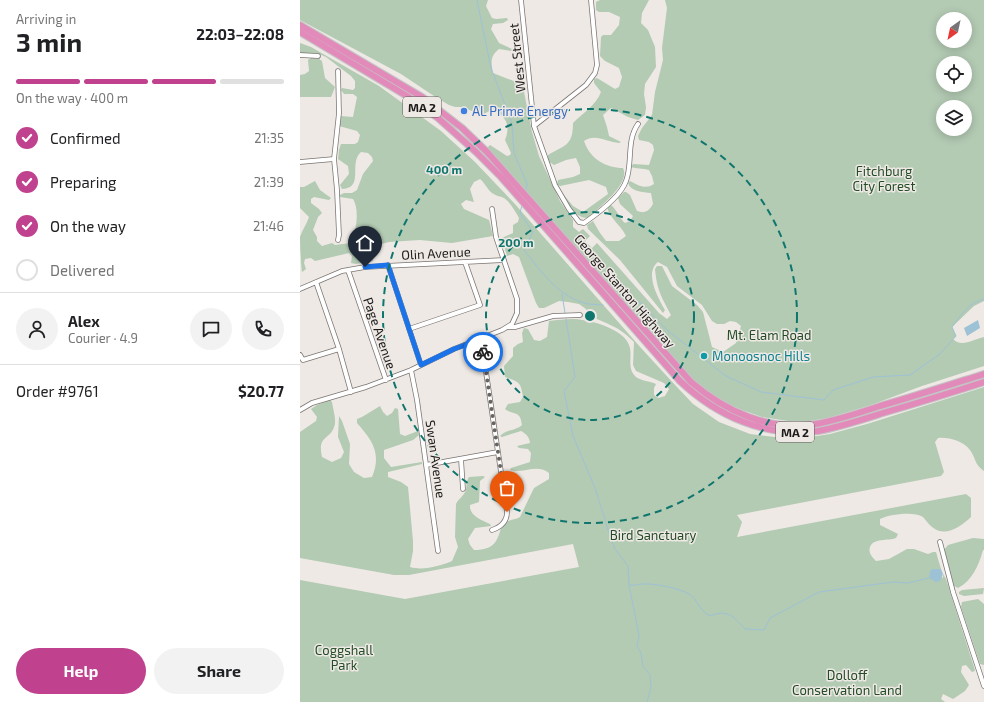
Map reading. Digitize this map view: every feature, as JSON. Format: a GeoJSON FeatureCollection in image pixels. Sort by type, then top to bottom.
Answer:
{"type":"FeatureCollection","features":[{"type":"Feature","properties":{"kind":"highway","name":"George Stanton Highway"},"geometry":{"type":"LineString","coordinates":[[300,25],[408,88],[436,107],[479,144],[518,186],[528,208],[680,381],[708,405],[723,414],[741,421],[779,431],[798,432],[820,430],[844,425],[984,382]]}},
{"type":"Feature","properties":{"kind":"highway","name":"George Stanton Highway"},"geometry":{"type":"LineString","coordinates":[[300,32],[396,89],[438,118],[522,196],[691,382],[720,404],[743,415],[761,421],[793,425],[816,424],[903,400],[984,374]]}},
{"type":"Feature","properties":{"kind":"highway"},"geometry":{"type":"LineString","coordinates":[[300,37],[341,56]]}},
{"type":"Feature","properties":{"kind":"street","name":"West Street"},"geometry":{"type":"LineString","coordinates":[[521,0],[534,126],[555,185],[569,209],[579,222],[584,222],[590,218],[613,198],[625,183],[634,130],[638,124]]}},
{"type":"Feature","properties":{"kind":"street"},"geometry":{"type":"LineString","coordinates":[[534,126],[586,85],[595,72],[597,65],[591,0]]}},
{"type":"Feature","properties":{"kind":"street"},"geometry":{"type":"LineString","coordinates":[[300,55],[318,56]]}},
{"type":"Feature","properties":{"kind":"street"},"geometry":{"type":"LineString","coordinates":[[338,71],[339,113],[334,160],[337,190],[338,240]]}},
{"type":"Feature","properties":{"kind":"street"},"geometry":{"type":"LineString","coordinates":[[300,162],[334,160]]}},
{"type":"Feature","properties":{"kind":"street"},"geometry":{"type":"LineString","coordinates":[[300,410],[312,403],[351,392],[411,370],[454,349],[481,339],[512,324],[518,301],[496,236],[492,210]]}},
{"type":"Feature","properties":{"kind":"street","name":"Olin Avenue"},"geometry":{"type":"LineString","coordinates":[[300,289],[348,270],[388,265],[504,260]]}},
{"type":"Feature","properties":{"kind":"street"},"geometry":{"type":"LineString","coordinates":[[409,329],[480,305],[466,262]]}},
{"type":"Feature","properties":{"kind":"street"},"geometry":{"type":"LineString","coordinates":[[388,265],[421,365]]}},
{"type":"Feature","properties":{"kind":"street","name":"Page Avenue"},"geometry":{"type":"LineString","coordinates":[[348,270],[386,380]]}},
{"type":"Feature","properties":{"kind":"street"},"geometry":{"type":"LineString","coordinates":[[316,282],[339,348],[351,392]]}},
{"type":"Feature","properties":{"kind":"street"},"geometry":{"type":"LineString","coordinates":[[507,327],[515,328],[553,316],[580,315]]}},
{"type":"Feature","properties":{"kind":"street"},"geometry":{"type":"LineString","coordinates":[[481,339],[507,516],[503,524],[492,530]]}},
{"type":"Feature","properties":{"kind":"street"},"geometry":{"type":"LineString","coordinates":[[300,355],[302,360],[339,348]]}},
{"type":"Feature","properties":{"kind":"street","name":"Swan Avenue"},"geometry":{"type":"LineString","coordinates":[[411,370],[417,400],[438,551]]}},
{"type":"Feature","properties":{"kind":"street"},"geometry":{"type":"LineString","coordinates":[[426,465],[498,452]]}},
{"type":"Feature","properties":{"kind":"street"},"geometry":{"type":"LineString","coordinates":[[461,459],[462,489]]}},
{"type":"Feature","properties":{"kind":"street"},"geometry":{"type":"LineString","coordinates":[[940,542],[953,592],[984,686]]}},
{"type":"Feature","properties":{"kind":"green space"},"geometry":{"type":"Polygon","coordinates":[[[300,0],[488,0],[486,6],[492,18],[507,18],[508,20],[503,23],[493,24],[491,29],[499,43],[512,49],[512,51],[499,49],[494,54],[492,62],[493,73],[516,82],[522,82],[532,132],[539,156],[560,201],[573,220],[573,227],[579,232],[583,229],[590,236],[585,241],[592,248],[597,243],[659,313],[667,319],[671,315],[660,293],[655,269],[657,266],[662,266],[672,286],[697,305],[703,312],[712,347],[723,352],[736,343],[741,326],[736,322],[730,321],[724,324],[717,324],[712,321],[702,305],[677,286],[667,267],[658,262],[652,272],[652,279],[656,292],[665,310],[663,313],[620,260],[588,229],[587,225],[593,221],[606,241],[619,241],[626,236],[608,211],[607,207],[611,205],[625,223],[630,221],[633,216],[620,204],[618,198],[624,192],[630,195],[637,211],[646,211],[653,204],[651,193],[634,190],[628,183],[630,181],[645,187],[654,184],[649,170],[631,167],[633,164],[649,165],[654,150],[653,145],[649,142],[639,140],[638,136],[652,115],[655,92],[663,60],[662,48],[667,8],[665,0],[984,0],[984,301],[974,306],[952,327],[956,336],[953,339],[956,342],[964,343],[984,337],[984,366],[922,386],[871,405],[828,418],[810,421],[788,421],[762,417],[721,401],[705,390],[681,368],[489,150],[488,147],[490,145],[507,156],[511,153],[505,140],[507,135],[507,126],[504,118],[493,109],[482,115],[462,107],[449,105],[401,74],[300,20],[300,0]]]}},
{"type":"Feature","properties":{"kind":"green space"},"geometry":{"type":"Polygon","coordinates":[[[600,0],[649,0],[642,13],[641,23],[648,30],[655,47],[656,67],[645,84],[645,115],[638,120],[628,117],[611,108],[603,115],[609,136],[621,142],[619,143],[597,138],[584,141],[590,153],[594,157],[605,164],[617,168],[623,168],[624,174],[618,188],[606,202],[588,218],[579,216],[562,196],[563,194],[573,206],[583,212],[608,194],[606,187],[589,180],[560,186],[557,184],[558,180],[580,174],[580,167],[576,158],[554,165],[548,161],[548,155],[563,147],[570,141],[573,131],[573,123],[593,105],[599,97],[601,92],[594,83],[594,79],[597,78],[615,89],[619,87],[622,77],[619,68],[605,61],[600,56],[601,37],[603,35],[611,35],[619,25],[620,17],[609,12],[599,12],[596,10],[596,2],[600,0]]]}},
{"type":"Feature","properties":{"kind":"green space"},"geometry":{"type":"Polygon","coordinates":[[[300,43],[311,47],[379,86],[441,131],[475,162],[514,203],[641,348],[693,404],[719,422],[750,434],[783,438],[811,437],[830,434],[867,424],[984,387],[984,471],[977,463],[970,450],[964,444],[947,438],[938,438],[935,442],[944,472],[941,476],[737,515],[742,522],[737,537],[966,494],[971,498],[971,517],[952,530],[937,530],[929,525],[923,517],[914,514],[884,517],[880,519],[880,525],[898,534],[896,538],[893,539],[874,542],[870,547],[871,555],[876,561],[889,559],[907,549],[914,549],[928,554],[936,552],[941,569],[933,569],[943,578],[943,574],[946,579],[975,671],[972,672],[966,665],[962,666],[961,672],[969,685],[965,691],[953,699],[943,694],[941,699],[945,702],[300,702],[300,580],[405,599],[579,567],[573,544],[409,575],[394,575],[300,558],[300,432],[316,421],[317,417],[311,409],[330,400],[332,402],[335,424],[330,434],[321,445],[322,457],[332,462],[341,458],[344,452],[338,437],[339,416],[350,444],[349,464],[354,472],[364,478],[372,477],[375,468],[376,454],[371,441],[357,423],[357,419],[380,406],[387,416],[392,413],[395,408],[398,409],[400,434],[405,436],[418,431],[419,435],[413,440],[384,450],[384,458],[391,467],[422,462],[422,464],[388,472],[388,477],[401,482],[408,487],[413,541],[410,567],[426,568],[452,561],[458,547],[455,537],[456,504],[466,490],[469,477],[485,477],[480,481],[479,502],[470,505],[470,509],[474,515],[491,526],[475,528],[468,539],[474,550],[485,549],[494,544],[505,523],[520,517],[534,488],[549,479],[549,473],[545,470],[510,470],[511,468],[530,462],[531,453],[528,449],[519,448],[517,446],[530,443],[530,441],[521,431],[502,437],[500,436],[505,432],[522,425],[518,415],[505,409],[508,404],[520,402],[523,397],[520,385],[505,377],[504,366],[513,356],[513,348],[523,342],[522,333],[524,328],[528,329],[534,340],[540,341],[547,337],[549,321],[574,319],[589,321],[607,327],[615,331],[627,341],[630,348],[630,363],[633,374],[640,379],[656,384],[654,388],[654,395],[658,398],[665,396],[669,389],[664,383],[636,371],[633,365],[634,342],[628,336],[607,323],[588,315],[586,309],[579,304],[559,301],[544,308],[539,308],[519,257],[513,254],[507,256],[502,238],[513,233],[513,225],[518,222],[519,218],[504,198],[492,193],[480,179],[474,182],[470,189],[474,202],[466,200],[461,204],[464,209],[489,220],[493,236],[452,243],[420,240],[389,242],[374,246],[373,261],[356,264],[351,263],[352,256],[349,253],[315,261],[311,258],[305,259],[304,263],[306,269],[302,272],[300,237],[309,217],[300,208],[300,187],[304,187],[315,181],[320,190],[331,198],[329,200],[314,197],[311,199],[311,203],[322,213],[318,217],[313,230],[317,237],[317,241],[322,246],[332,243],[335,245],[351,243],[357,215],[355,204],[353,199],[340,197],[340,195],[344,193],[352,193],[357,190],[363,174],[373,161],[372,157],[368,153],[361,152],[357,157],[355,180],[353,184],[349,188],[342,189],[340,185],[349,174],[348,166],[338,159],[341,144],[355,144],[358,142],[360,135],[357,131],[339,126],[340,116],[353,117],[357,97],[353,94],[344,94],[341,90],[342,88],[353,90],[355,88],[355,81],[351,76],[326,57],[317,53],[300,53],[300,43]]]}},
{"type":"Feature","properties":{"kind":"green space"},"geometry":{"type":"Polygon","coordinates":[[[311,58],[322,61],[325,78],[335,87],[331,97],[300,97],[300,75],[309,71],[308,60],[311,58]]]}},
{"type":"Feature","properties":{"kind":"green space"},"geometry":{"type":"Polygon","coordinates":[[[973,538],[984,539],[984,550],[971,577],[958,588],[954,586],[944,550],[948,545],[973,538]]]}},
{"type":"Feature","properties":{"kind":"green space"},"geometry":{"type":"Polygon","coordinates":[[[984,588],[983,594],[964,596],[959,594],[962,590],[984,588]]]}},
{"type":"Feature","properties":{"kind":"green space"},"geometry":{"type":"Polygon","coordinates":[[[978,599],[984,604],[984,665],[980,664],[961,607],[962,602],[978,599]]]}},
{"type":"Feature","properties":{"kind":"water"},"geometry":{"type":"Polygon","coordinates":[[[978,320],[980,328],[967,336],[964,328],[978,320]]]}},
{"type":"Feature","properties":{"kind":"water"},"geometry":{"type":"Polygon","coordinates":[[[933,569],[941,569],[943,574],[940,581],[936,582],[929,578],[930,571],[933,569]]]}},
{"type":"Feature","properties":{"kind":"waterway"},"geometry":{"type":"LineString","coordinates":[[477,0],[491,68],[512,123],[514,153],[527,184],[526,191]]}},
{"type":"Feature","properties":{"kind":"waterway"},"geometry":{"type":"LineString","coordinates":[[522,205],[520,213],[533,232],[524,250],[550,281],[565,294],[586,304],[603,305]]}},
{"type":"Feature","properties":{"kind":"waterway"},"geometry":{"type":"LineString","coordinates":[[562,294],[565,313]]}},
{"type":"Feature","properties":{"kind":"waterway"},"geometry":{"type":"LineString","coordinates":[[625,299],[641,303],[667,330],[726,376],[761,392],[824,400],[833,390],[873,377],[910,375],[940,354],[956,336],[952,327],[962,313],[969,306],[984,299]]}},
{"type":"Feature","properties":{"kind":"waterway"},"geometry":{"type":"LineString","coordinates":[[566,319],[575,377],[564,391],[573,436],[595,488],[615,549],[628,566],[629,585],[639,635],[637,646],[641,653],[643,666],[650,675],[651,687],[647,702]]}},
{"type":"Feature","properties":{"kind":"waterway"},"geometry":{"type":"LineString","coordinates":[[630,585],[653,584],[679,590],[692,596],[710,616],[721,613],[730,615],[745,629],[764,630],[770,618],[819,592],[893,582],[908,583],[929,578]]}},
{"type":"Feature","properties":{"kind":"way so far"},"geometry":{"type":"LineString","coordinates":[[483,352],[507,512]]}},
{"type":"Feature","properties":{"kind":"place","name":"AL Prime Energy"},"geometry":{"type":"Point","coordinates":[464,111]}},
{"type":"Feature","properties":{"kind":"place","name":"Monoosnoc Hills"},"geometry":{"type":"Point","coordinates":[704,356]}},
{"type":"Feature","properties":{"kind":"route"},"geometry":{"type":"LineString","coordinates":[[365,267],[388,265],[421,365],[454,349],[481,339],[483,352]]}},
{"type":"Feature","properties":{"kind":"park label","name":"Fitchburg City Forest"},"geometry":{"type":"Point","coordinates":[884,178]}},
{"type":"Feature","properties":{"kind":"park label","name":"Mt. Elam Road"},"geometry":{"type":"Point","coordinates":[769,335]}},
{"type":"Feature","properties":{"kind":"park label","name":"Bird Sanctuary"},"geometry":{"type":"Point","coordinates":[653,535]}},
{"type":"Feature","properties":{"kind":"park label","name":"Coggshall Park"},"geometry":{"type":"Point","coordinates":[344,658]}},
{"type":"Feature","properties":{"kind":"park label","name":"Dolloff Conservation Land"},"geometry":{"type":"Point","coordinates":[847,682]}}]}
